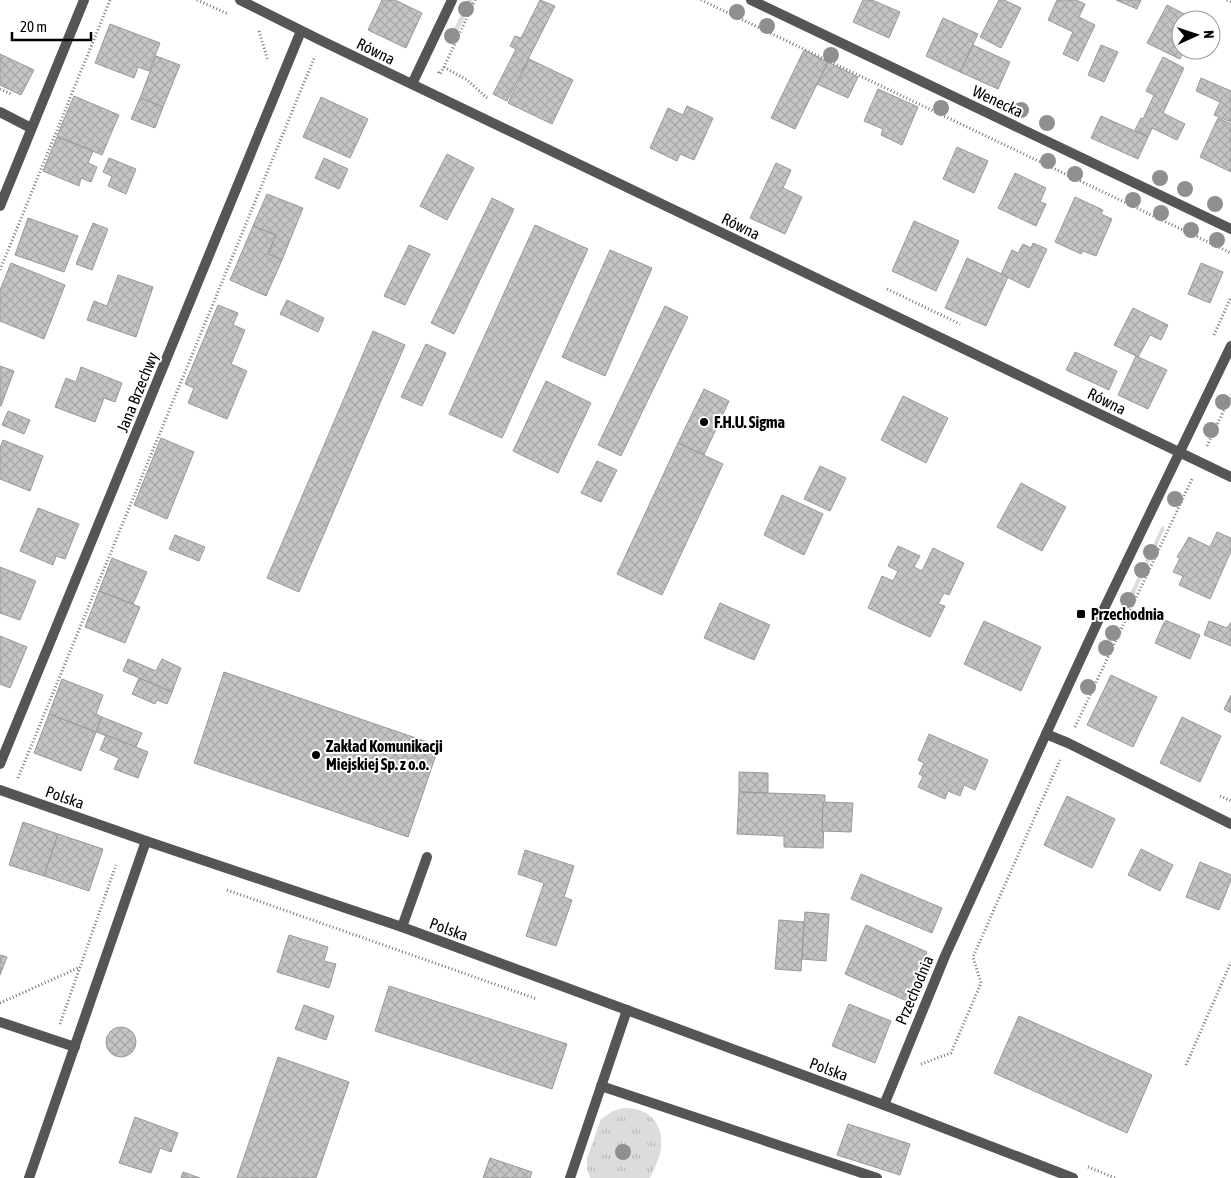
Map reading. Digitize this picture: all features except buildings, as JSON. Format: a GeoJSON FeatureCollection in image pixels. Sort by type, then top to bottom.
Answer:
{"type":"FeatureCollection","features":[{"type":"Feature","properties":{"kind":"street"},"geometry":{"type":"LineString","coordinates":[[0,206],[84,0]]}},
{"type":"Feature","properties":{"kind":"street","name":"Równa"},"geometry":{"type":"LineString","coordinates":[[240,0],[1231,477]]}},
{"type":"Feature","properties":{"kind":"street"},"geometry":{"type":"LineString","coordinates":[[412,84],[452,0]]}},
{"type":"Feature","properties":{"kind":"street","name":"Wenecka"},"geometry":{"type":"LineString","coordinates":[[751,0],[1231,229]]}},
{"type":"Feature","properties":{"kind":"street","name":"Jana Brzechwy"},"geometry":{"type":"LineString","coordinates":[[0,764],[301,31]]}},
{"type":"Feature","properties":{"kind":"street"},"geometry":{"type":"LineString","coordinates":[[0,112],[31,128]]}},
{"type":"Feature","properties":{"kind":"street","name":"Przechodnia"},"geometry":{"type":"LineString","coordinates":[[884,1105],[944,956],[1099,619],[1231,346]]}},
{"type":"Feature","properties":{"kind":"street"},"geometry":{"type":"LineString","coordinates":[[1046,734],[1068,743],[1231,824]]}},
{"type":"Feature","properties":{"kind":"street","name":"Polska"},"geometry":{"type":"LineString","coordinates":[[0,790],[402,927],[884,1105],[1073,1178]]}},
{"type":"Feature","properties":{"kind":"street"},"geometry":{"type":"LineString","coordinates":[[29,1178],[146,841]]}},
{"type":"Feature","properties":{"kind":"street"},"geometry":{"type":"LineString","coordinates":[[402,927],[427,857]]}},
{"type":"Feature","properties":{"kind":"street"},"geometry":{"type":"LineString","coordinates":[[570,1178],[627,1010]]}},
{"type":"Feature","properties":{"kind":"street"},"geometry":{"type":"LineString","coordinates":[[0,1022],[75,1048]]}},
{"type":"Feature","properties":{"kind":"street"},"geometry":{"type":"LineString","coordinates":[[601,1086],[877,1178]]}},
{"type":"Feature","properties":{"kind":"path"},"geometry":{"type":"LineString","coordinates":[[0,270],[110,0]]}},
{"type":"Feature","properties":{"kind":"path"},"geometry":{"type":"LineString","coordinates":[[701,0],[1231,253]]}},
{"type":"Feature","properties":{"kind":"path"},"geometry":{"type":"LineString","coordinates":[[1226,0],[1231,2]]}},
{"type":"Feature","properties":{"kind":"path"},"geometry":{"type":"LineString","coordinates":[[18,778],[322,41]]}},
{"type":"Feature","properties":{"kind":"path"},"geometry":{"type":"LineString","coordinates":[[919,1065],[951,1054],[981,983],[973,956],[1068,743],[1231,395]]}},
{"type":"Feature","properties":{"kind":"path"},"geometry":{"type":"LineString","coordinates":[[59,1027],[117,861]]}},
{"type":"Feature","properties":{"kind":"path"},"geometry":{"type":"LineString","coordinates":[[226,889],[546,1002]]}},
{"type":"Feature","properties":{"kind":"path"},"geometry":{"type":"LineString","coordinates":[[1186,1065],[1231,962]]}},
{"type":"Feature","properties":{"kind":"path"},"geometry":{"type":"LineString","coordinates":[[0,1003],[80,966]]}},
{"type":"Feature","properties":{"kind":"green space"},"geometry":{"type":"Polygon","coordinates":[[[468,0],[473,0],[453,41],[449,39],[468,0]]]}},
{"type":"Feature","properties":{"kind":"green space"},"geometry":{"type":"Polygon","coordinates":[[[1162,526],[1165,528],[1129,606],[1125,604],[1162,526]]]}},
{"type":"Feature","properties":{"kind":"green space"},"geometry":{"type":"Polygon","coordinates":[[[632,1108],[646,1113],[657,1124],[660,1131],[660,1152],[650,1178],[590,1178],[587,1158],[601,1119],[613,1111],[632,1108]]]}},
{"type":"Feature","properties":{"kind":"place","name":"F.H.U. Sigma"},"geometry":{"type":"Point","coordinates":[704,422]}},
{"type":"Feature","properties":{"kind":"place","name":"Przechodnia"},"geometry":{"type":"Point","coordinates":[1081,614]}},
{"type":"Feature","properties":{"kind":"place","name":"Zakład Komunikacji Miejskiej Sp. z o.o."},"geometry":{"type":"Point","coordinates":[316,755]}}]}
